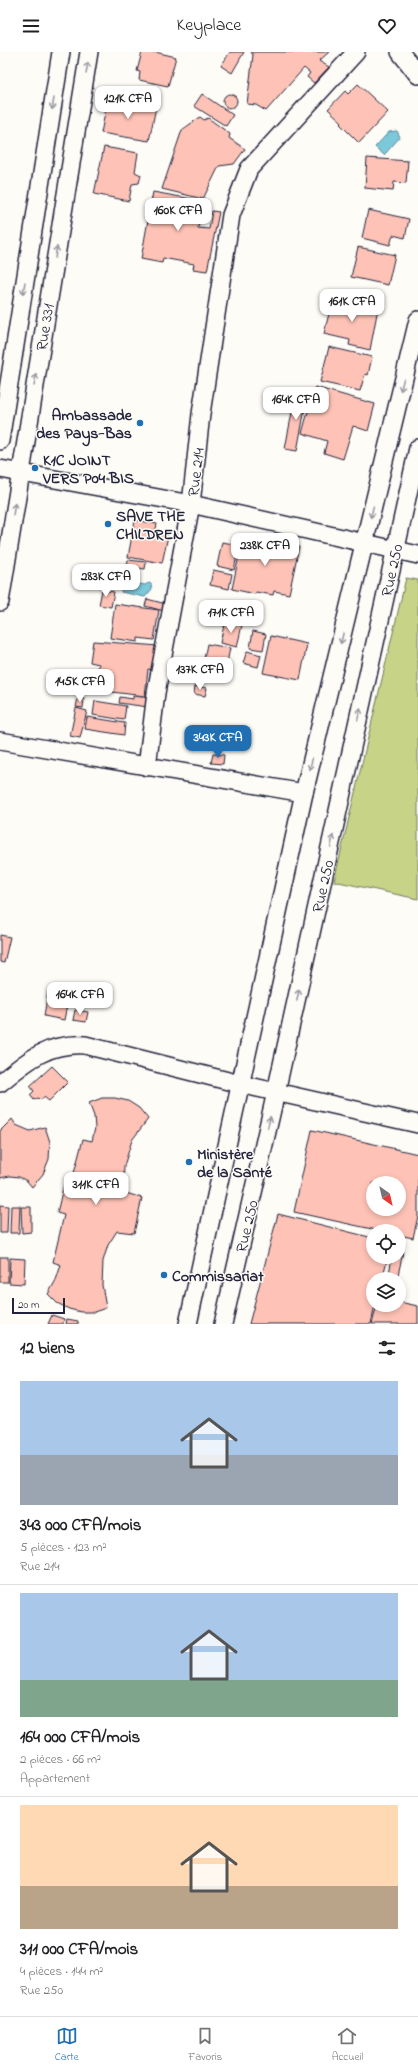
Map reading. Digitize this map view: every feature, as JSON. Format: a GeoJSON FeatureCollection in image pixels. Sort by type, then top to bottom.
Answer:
{"type":"FeatureCollection","features":[{"type":"Feature","properties":{"kind":"street","name":"Rue 331"},"geometry":{"type":"LineString","coordinates":[[1,430],[61,52]]}},
{"type":"Feature","properties":{"kind":"street","name":"Rue 331"},"geometry":{"type":"LineString","coordinates":[[0,602],[89,52]]}},
{"type":"Feature","properties":{"kind":"street","name":"Rue 214"},"geometry":{"type":"LineString","coordinates":[[147,767],[156,693],[191,504],[201,414],[231,215],[249,169],[356,52]]}},
{"type":"Feature","properties":{"kind":"street"},"geometry":{"type":"LineString","coordinates":[[400,52],[418,75]]}},
{"type":"Feature","properties":{"kind":"street"},"geometry":{"type":"LineString","coordinates":[[188,1324],[304,792],[418,320]]}},
{"type":"Feature","properties":{"kind":"street","name":"Rue 250"},"geometry":{"type":"LineString","coordinates":[[223,1324],[276,1092],[418,448]]}},
{"type":"Feature","properties":{"kind":"street"},"geometry":{"type":"LineString","coordinates":[[0,469],[20,474],[191,504],[418,555]]}},
{"type":"Feature","properties":{"kind":"street"},"geometry":{"type":"LineString","coordinates":[[0,742],[304,792]]}},
{"type":"Feature","properties":{"kind":"street"},"geometry":{"type":"LineString","coordinates":[[0,1083],[37,1055],[68,1044],[85,1045],[240,1084],[418,1124]]}},
{"type":"Feature","properties":{"kind":"green space"},"geometry":{"type":"Polygon","coordinates":[[[406,578],[418,580],[418,899],[334,881],[406,578]]]}},
{"type":"Feature","properties":{"kind":"water"},"geometry":{"type":"Polygon","coordinates":[[[397,131],[400,137],[384,155],[375,147],[389,132],[397,131]]]}},
{"type":"Feature","properties":{"kind":"water"},"geometry":{"type":"Polygon","coordinates":[[[123,581],[145,585],[149,583],[151,584],[152,589],[145,597],[121,592],[123,581]]]}},
{"type":"Feature","properties":{"kind":"building"},"geometry":{"type":"Polygon","coordinates":[[[142,52],[155,52],[176,57],[168,86],[139,80],[140,72],[137,71],[142,52]]]}},
{"type":"Feature","properties":{"kind":"building"},"geometry":{"type":"Polygon","coordinates":[[[230,52],[244,52],[232,73],[221,66],[230,52]]]}},
{"type":"Feature","properties":{"kind":"building"},"geometry":{"type":"Polygon","coordinates":[[[251,52],[329,52],[319,61],[329,67],[314,83],[307,77],[310,73],[304,68],[266,111],[256,105],[247,104],[253,55],[251,52]]]}},
{"type":"Feature","properties":{"kind":"building"},"geometry":{"type":"Polygon","coordinates":[[[358,84],[388,112],[359,143],[340,124],[342,122],[328,109],[345,91],[348,94],[358,84]]]}},
{"type":"Feature","properties":{"kind":"building"},"geometry":{"type":"Polygon","coordinates":[[[202,94],[233,115],[226,126],[194,106],[202,94]]]}},
{"type":"Feature","properties":{"kind":"building"},"geometry":{"type":"Polygon","coordinates":[[[230,94],[235,96],[237,101],[235,106],[230,108],[225,106],[223,101],[225,96],[230,94]]]}},
{"type":"Feature","properties":{"kind":"building"},"geometry":{"type":"Polygon","coordinates":[[[108,98],[156,107],[149,141],[101,133],[108,98]]]}},
{"type":"Feature","properties":{"kind":"building"},"geometry":{"type":"Polygon","coordinates":[[[200,117],[204,120],[208,118],[230,134],[229,138],[245,149],[234,164],[219,166],[203,199],[162,189],[182,130],[200,117]]]}},
{"type":"Feature","properties":{"kind":"building"},"geometry":{"type":"Polygon","coordinates":[[[104,147],[138,153],[135,172],[141,175],[139,183],[132,184],[129,201],[94,194],[104,147]]]}},
{"type":"Feature","properties":{"kind":"building"},"geometry":{"type":"Polygon","coordinates":[[[367,158],[408,161],[406,183],[394,182],[393,191],[365,188],[367,158]]]}},
{"type":"Feature","properties":{"kind":"building"},"geometry":{"type":"Polygon","coordinates":[[[153,192],[203,201],[198,228],[209,229],[212,211],[219,212],[207,271],[193,269],[194,264],[163,258],[162,263],[141,259],[153,192]]]}},
{"type":"Feature","properties":{"kind":"building"},"geometry":{"type":"Polygon","coordinates":[[[368,210],[409,219],[405,238],[393,235],[390,245],[362,238],[368,210]]]}},
{"type":"Feature","properties":{"kind":"building"},"geometry":{"type":"Polygon","coordinates":[[[358,247],[395,255],[388,285],[351,277],[358,247]]]}},
{"type":"Feature","properties":{"kind":"building"},"geometry":{"type":"Polygon","coordinates":[[[332,301],[351,306],[352,302],[378,308],[370,350],[349,345],[350,340],[324,334],[332,301]]]}},
{"type":"Feature","properties":{"kind":"building"},"geometry":{"type":"Polygon","coordinates":[[[329,347],[372,357],[368,375],[365,374],[360,391],[320,382],[329,347]]]}},
{"type":"Feature","properties":{"kind":"building"},"geometry":{"type":"Polygon","coordinates":[[[315,387],[375,404],[368,431],[353,426],[343,459],[324,453],[327,441],[302,433],[315,387]]]}},
{"type":"Feature","properties":{"kind":"building"},"geometry":{"type":"Polygon","coordinates":[[[296,391],[308,393],[297,451],[285,449],[296,391]]]}},
{"type":"Feature","properties":{"kind":"building"},"geometry":{"type":"Polygon","coordinates":[[[135,520],[157,524],[155,533],[168,536],[162,563],[128,557],[135,520]]]}},
{"type":"Feature","properties":{"kind":"building"},"geometry":{"type":"Polygon","coordinates":[[[243,536],[299,547],[289,594],[274,591],[273,595],[256,592],[255,594],[232,589],[243,536]]]}},
{"type":"Feature","properties":{"kind":"building"},"geometry":{"type":"Polygon","coordinates":[[[222,542],[239,545],[234,570],[217,566],[222,542]]]}},
{"type":"Feature","properties":{"kind":"building"},"geometry":{"type":"Polygon","coordinates":[[[128,560],[146,562],[145,569],[127,567],[128,560]]]}},
{"type":"Feature","properties":{"kind":"building"},"geometry":{"type":"Polygon","coordinates":[[[213,570],[232,574],[229,589],[210,585],[213,570]]]}},
{"type":"Feature","properties":{"kind":"building"},"geometry":{"type":"Polygon","coordinates":[[[102,590],[114,592],[111,607],[99,605],[102,590]]]}},
{"type":"Feature","properties":{"kind":"building"},"geometry":{"type":"Polygon","coordinates":[[[147,599],[166,604],[164,611],[145,606],[147,599]]]}},
{"type":"Feature","properties":{"kind":"building"},"geometry":{"type":"Polygon","coordinates":[[[115,604],[159,610],[154,640],[138,638],[138,642],[110,638],[115,604]]]}},
{"type":"Feature","properties":{"kind":"building"},"geometry":{"type":"Polygon","coordinates":[[[225,621],[242,625],[237,647],[220,643],[225,621]]]}},
{"type":"Feature","properties":{"kind":"building"},"geometry":{"type":"Polygon","coordinates":[[[253,631],[266,634],[263,650],[250,648],[253,631]]]}},
{"type":"Feature","properties":{"kind":"building"},"geometry":{"type":"Polygon","coordinates":[[[271,636],[307,644],[300,680],[263,673],[271,636]]]}},
{"type":"Feature","properties":{"kind":"building"},"geometry":{"type":"Polygon","coordinates":[[[93,641],[159,646],[156,671],[148,669],[145,696],[95,690],[99,664],[90,662],[93,641]]]}},
{"type":"Feature","properties":{"kind":"building"},"geometry":{"type":"Polygon","coordinates":[[[207,644],[230,648],[227,663],[204,659],[207,644]]]}},
{"type":"Feature","properties":{"kind":"building"},"geometry":{"type":"Polygon","coordinates":[[[247,651],[261,655],[258,667],[243,663],[247,651]]]}},
{"type":"Feature","properties":{"kind":"building"},"geometry":{"type":"Polygon","coordinates":[[[195,686],[207,688],[205,696],[194,694],[195,686]]]}},
{"type":"Feature","properties":{"kind":"building"},"geometry":{"type":"Polygon","coordinates":[[[133,696],[149,698],[148,707],[119,703],[120,697],[133,699],[133,696]]]}},
{"type":"Feature","properties":{"kind":"building"},"geometry":{"type":"Polygon","coordinates":[[[78,698],[84,699],[83,708],[76,707],[78,698]]]}},
{"type":"Feature","properties":{"kind":"building"},"geometry":{"type":"Polygon","coordinates":[[[95,701],[126,706],[124,720],[93,715],[95,701]]]}},
{"type":"Feature","properties":{"kind":"building"},"geometry":{"type":"Polygon","coordinates":[[[76,708],[87,711],[80,738],[70,736],[76,708]]]}},
{"type":"Feature","properties":{"kind":"building"},"geometry":{"type":"Polygon","coordinates":[[[87,717],[125,723],[124,735],[85,729],[87,717]]]}},
{"type":"Feature","properties":{"kind":"building"},"geometry":{"type":"Polygon","coordinates":[[[213,754],[224,755],[223,764],[211,763],[213,754]]]}},
{"type":"Feature","properties":{"kind":"building"},"geometry":{"type":"Polygon","coordinates":[[[0,935],[10,937],[4,963],[0,962],[0,935]]]}},
{"type":"Feature","properties":{"kind":"building"},"geometry":{"type":"Polygon","coordinates":[[[48,991],[69,995],[64,1020],[44,1016],[48,991]]]}},
{"type":"Feature","properties":{"kind":"building"},"geometry":{"type":"Polygon","coordinates":[[[75,1010],[88,1012],[86,1022],[73,1020],[75,1010]]]}},
{"type":"Feature","properties":{"kind":"building"},"geometry":{"type":"Polygon","coordinates":[[[52,1066],[68,1082],[49,1101],[44,1097],[40,1100],[38,1098],[34,1100],[30,1095],[34,1091],[30,1086],[52,1066]]]}},
{"type":"Feature","properties":{"kind":"building"},"geometry":{"type":"Polygon","coordinates":[[[102,1098],[115,1098],[128,1101],[139,1108],[148,1119],[132,1140],[124,1166],[123,1192],[142,1198],[134,1233],[117,1231],[108,1245],[103,1261],[102,1285],[106,1308],[94,1312],[81,1312],[69,1309],[57,1303],[48,1294],[56,1280],[61,1265],[53,1262],[64,1215],[57,1213],[65,1179],[72,1181],[83,1139],[92,1141],[95,1128],[94,1116],[89,1103],[102,1098]]]}},
{"type":"Feature","properties":{"kind":"building"},"geometry":{"type":"Polygon","coordinates":[[[12,1119],[16,1125],[30,1131],[45,1127],[50,1142],[49,1159],[43,1174],[32,1187],[27,1181],[19,1177],[10,1176],[0,1178],[0,1131],[12,1119]]]}},
{"type":"Feature","properties":{"kind":"building"},"geometry":{"type":"Polygon","coordinates":[[[312,1130],[418,1154],[418,1216],[413,1238],[406,1236],[406,1224],[366,1224],[366,1228],[294,1212],[312,1130]]]}},
{"type":"Feature","properties":{"kind":"building"},"geometry":{"type":"Polygon","coordinates":[[[0,1205],[8,1206],[7,1233],[0,1233],[0,1205]]]}},
{"type":"Feature","properties":{"kind":"building"},"geometry":{"type":"Polygon","coordinates":[[[11,1206],[20,1206],[19,1233],[10,1233],[11,1206]]]}},
{"type":"Feature","properties":{"kind":"building"},"geometry":{"type":"Polygon","coordinates":[[[21,1207],[31,1207],[31,1232],[22,1233],[21,1207]]]}},
{"type":"Feature","properties":{"kind":"building"},"geometry":{"type":"Polygon","coordinates":[[[278,1214],[366,1236],[366,1264],[386,1264],[384,1272],[366,1272],[366,1312],[374,1312],[371,1324],[249,1324],[278,1214]]]}},
{"type":"Feature","properties":{"kind":"building"},"geometry":{"type":"Polygon","coordinates":[[[0,1257],[8,1257],[8,1282],[0,1282],[0,1257]]]}},
{"type":"Feature","properties":{"kind":"building"},"geometry":{"type":"Polygon","coordinates":[[[10,1258],[25,1259],[24,1284],[9,1283],[10,1258]]]}},
{"type":"Feature","properties":{"kind":"building"},"geometry":{"type":"Polygon","coordinates":[[[391,1264],[400,1264],[399,1272],[389,1272],[391,1264]]]}},
{"type":"Feature","properties":{"kind":"building"},"geometry":{"type":"Polygon","coordinates":[[[406,1303],[418,1306],[418,1324],[372,1324],[375,1312],[406,1312],[406,1303]]]}},
{"type":"Feature","properties":{"kind":"building"},"geometry":{"type":"Polygon","coordinates":[[[52,1315],[64,1319],[63,1324],[48,1324],[52,1315]]]}},
{"type":"Feature","properties":{"kind":"building"},"geometry":{"type":"Polygon","coordinates":[[[67,1319],[78,1321],[78,1324],[66,1324],[67,1319]]]}},
{"type":"Feature","properties":{"kind":"place","name":"Ambassade des Pays-Bas"},"geometry":{"type":"Point","coordinates":[140,423]}},
{"type":"Feature","properties":{"kind":"place","name":"K1C JOINT VERS P04 BIS"},"geometry":{"type":"Point","coordinates":[35,468]}},
{"type":"Feature","properties":{"kind":"place","name":"SAVE THE CHILDREN"},"geometry":{"type":"Point","coordinates":[108,524]}},
{"type":"Feature","properties":{"kind":"place","name":"Ministère de la Santé"},"geometry":{"type":"Point","coordinates":[189,1162]}},
{"type":"Feature","properties":{"kind":"place","name":"Commissariat"},"geometry":{"type":"Point","coordinates":[164,1275]}}]}
